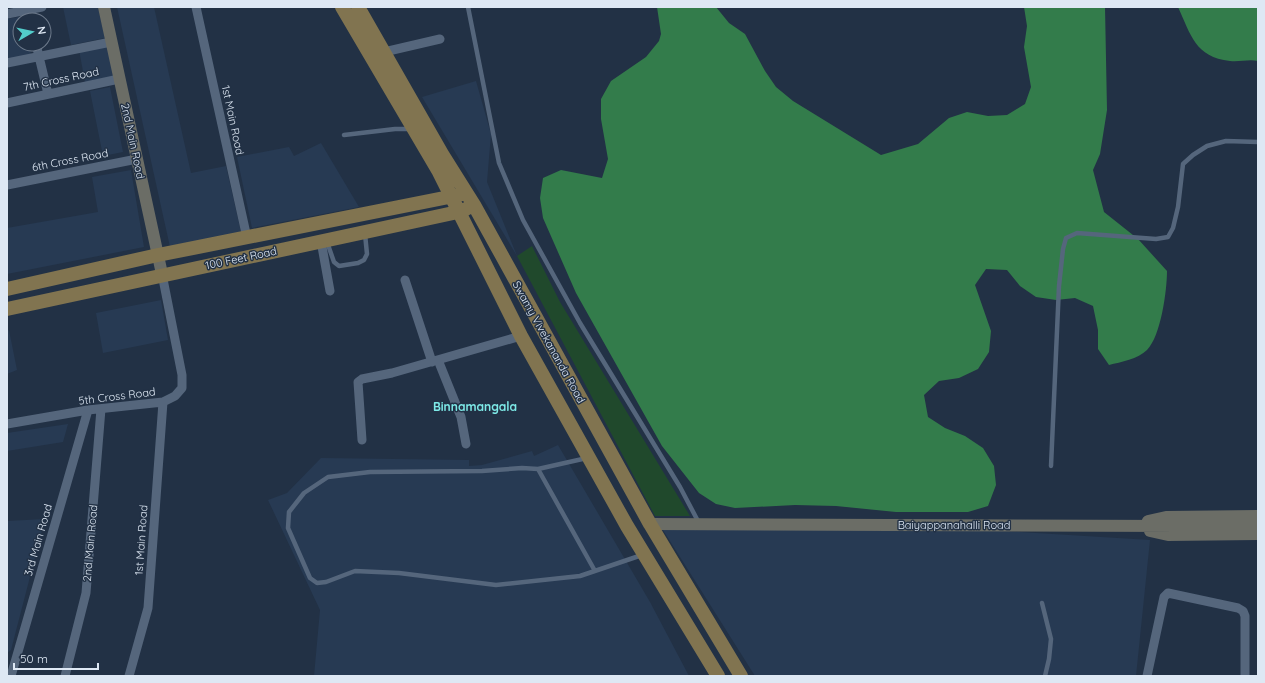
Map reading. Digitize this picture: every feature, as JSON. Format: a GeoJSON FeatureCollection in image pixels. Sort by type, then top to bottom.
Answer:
{"type":"FeatureCollection","features":[{"type":"Feature","properties":{"kind":"main road","name":"Swamy Vivekananda Road"},"geometry":{"type":"LineString","coordinates":[[342,7],[414,129],[451,197],[521,336],[589,457],[644,554],[718,676]]}},
{"type":"Feature","properties":{"kind":"main road","name":"Swamy Vivekananda Road"},"geometry":{"type":"LineString","coordinates":[[358,7],[474,206],[650,524],[741,676]]}},
{"type":"Feature","properties":{"kind":"main road","name":"100 Feet Road"},"geometry":{"type":"LineString","coordinates":[[7,289],[158,255],[466,193]]}},
{"type":"Feature","properties":{"kind":"main road","name":"100 Feet Road"},"geometry":{"type":"LineString","coordinates":[[7,309],[162,274],[458,212],[474,206]]}},
{"type":"Feature","properties":{"kind":"street"},"geometry":{"type":"LineString","coordinates":[[7,14],[42,7]]}},
{"type":"Feature","properties":{"kind":"street","name":"2nd Main Road"},"geometry":{"type":"LineString","coordinates":[[104,7],[162,274]]}},
{"type":"Feature","properties":{"kind":"street","name":"1st Main Road"},"geometry":{"type":"LineString","coordinates":[[196,7],[247,238]]}},
{"type":"Feature","properties":{"kind":"street"},"geometry":{"type":"LineString","coordinates":[[384,52],[440,39]]}},
{"type":"Feature","properties":{"kind":"street"},"geometry":{"type":"LineString","coordinates":[[7,63],[111,42]]}},
{"type":"Feature","properties":{"kind":"street"},"geometry":{"type":"LineString","coordinates":[[38,52],[48,94]]}},
{"type":"Feature","properties":{"kind":"street","name":"7th Cross Road"},"geometry":{"type":"LineString","coordinates":[[7,103],[119,79]]}},
{"type":"Feature","properties":{"kind":"street","name":"6th Cross Road"},"geometry":{"type":"LineString","coordinates":[[7,185],[137,159]]}},
{"type":"Feature","properties":{"kind":"street"},"geometry":{"type":"LineString","coordinates":[[324,241],[330,292]]}},
{"type":"Feature","properties":{"kind":"street","name":"5th Cross Road"},"geometry":{"type":"LineString","coordinates":[[7,424],[88,410],[163,402],[175,396],[182,388],[182,375],[162,274]]}},
{"type":"Feature","properties":{"kind":"street"},"geometry":{"type":"LineString","coordinates":[[405,280],[435,361],[460,417],[466,444]]}},
{"type":"Feature","properties":{"kind":"street"},"geometry":{"type":"LineString","coordinates":[[362,440],[358,382],[362,379],[392,373],[521,336]]}},
{"type":"Feature","properties":{"kind":"street","name":"1st Main Road"},"geometry":{"type":"LineString","coordinates":[[129,676],[148,608],[163,402]]}},
{"type":"Feature","properties":{"kind":"street","name":"2nd Main Road"},"geometry":{"type":"LineString","coordinates":[[65,676],[86,593],[100,409]]}},
{"type":"Feature","properties":{"kind":"street","name":"3rd Main Road"},"geometry":{"type":"LineString","coordinates":[[11,676],[88,410]]}},
{"type":"Feature","properties":{"kind":"street"},"geometry":{"type":"LineString","coordinates":[[1122,525],[1166,518],[1258,516]]}},
{"type":"Feature","properties":{"kind":"street","name":"Baiyappanahalli Road"},"geometry":{"type":"LineString","coordinates":[[650,524],[1181,526],[1258,524]]}},
{"type":"Feature","properties":{"kind":"street"},"geometry":{"type":"LineString","coordinates":[[1122,525],[1168,535],[1258,534]]}},
{"type":"Feature","properties":{"kind":"street"},"geometry":{"type":"LineString","coordinates":[[1147,676],[1164,597],[1168,593],[1238,608],[1244,611],[1245,676]]}},
{"type":"Feature","properties":{"kind":"lane"},"geometry":{"type":"LineString","coordinates":[[468,7],[499,163],[523,220],[580,323],[680,488],[700,524]]}},
{"type":"Feature","properties":{"kind":"lane"},"geometry":{"type":"LineString","coordinates":[[344,135],[395,129],[414,129]]}},
{"type":"Feature","properties":{"kind":"lane"},"geometry":{"type":"LineString","coordinates":[[1051,466],[1059,286],[1063,249],[1066,238],[1077,233],[1156,239],[1168,237],[1173,228],[1178,206],[1183,164],[1207,146],[1226,141],[1258,142]]}},
{"type":"Feature","properties":{"kind":"lane"},"geometry":{"type":"LineString","coordinates":[[324,241],[334,262],[339,266],[358,263],[364,260],[366,254],[365,232]]}},
{"type":"Feature","properties":{"kind":"lane"},"geometry":{"type":"LineString","coordinates":[[589,457],[538,469],[522,468],[482,472],[370,472],[328,477],[304,493],[289,512],[288,528],[310,578],[317,582],[326,582],[355,571],[399,573],[496,585],[580,576],[644,554]]}},
{"type":"Feature","properties":{"kind":"lane"},"geometry":{"type":"LineString","coordinates":[[538,469],[595,571]]}},
{"type":"Feature","properties":{"kind":"lane"},"geometry":{"type":"LineString","coordinates":[[1042,603],[1051,639],[1049,659],[1045,676]]}},
{"type":"Feature","properties":{"kind":"shaded area"},"geometry":{"type":"Polygon","coordinates":[[[63,7],[98,7],[105,38],[71,45],[63,7]]]}},
{"type":"Feature","properties":{"kind":"shaded area"},"geometry":{"type":"Polygon","coordinates":[[[117,7],[154,7],[191,173],[226,166],[241,232],[170,247],[117,7]]]}},
{"type":"Feature","properties":{"kind":"shaded area"},"geometry":{"type":"Polygon","coordinates":[[[12,18],[12,52],[30,52],[31,55],[7,59],[7,19],[12,18]]]}},
{"type":"Feature","properties":{"kind":"shaded area"},"geometry":{"type":"Polygon","coordinates":[[[108,45],[114,77],[85,82],[79,50],[108,45]]]}},
{"type":"Feature","properties":{"kind":"shaded area"},"geometry":{"type":"Polygon","coordinates":[[[476,81],[491,134],[487,182],[517,256],[422,97],[476,81]]]}},
{"type":"Feature","properties":{"kind":"shaded area"},"geometry":{"type":"Polygon","coordinates":[[[110,87],[123,152],[103,156],[90,91],[110,87]]]}},
{"type":"Feature","properties":{"kind":"shaded area"},"geometry":{"type":"Polygon","coordinates":[[[321,143],[359,207],[252,228],[237,157],[289,147],[294,156],[321,143]]]}},
{"type":"Feature","properties":{"kind":"shaded area"},"geometry":{"type":"Polygon","coordinates":[[[131,170],[144,247],[7,274],[7,228],[98,212],[92,177],[131,170]]]}},
{"type":"Feature","properties":{"kind":"shaded area"},"geometry":{"type":"Polygon","coordinates":[[[161,300],[168,340],[103,353],[96,313],[161,300]]]}},
{"type":"Feature","properties":{"kind":"shaded area"},"geometry":{"type":"Polygon","coordinates":[[[9,330],[17,370],[7,374],[7,331],[9,330]]]}},
{"type":"Feature","properties":{"kind":"shaded area"},"geometry":{"type":"Polygon","coordinates":[[[68,424],[63,442],[7,451],[7,433],[68,424]]]}},
{"type":"Feature","properties":{"kind":"shaded area"},"geometry":{"type":"Polygon","coordinates":[[[558,445],[650,602],[689,676],[314,676],[320,610],[268,500],[287,493],[321,458],[469,460],[469,466],[482,465],[532,451],[534,456],[558,445]]]}},
{"type":"Feature","properties":{"kind":"shaded area"},"geometry":{"type":"Polygon","coordinates":[[[45,519],[11,650],[7,653],[7,521],[45,519]]]}},
{"type":"Feature","properties":{"kind":"shaded area"},"geometry":{"type":"Polygon","coordinates":[[[663,530],[987,530],[1150,540],[1136,676],[755,676],[663,530]]]}},
{"type":"Feature","properties":{"kind":"green space"},"geometry":{"type":"Polygon","coordinates":[[[657,7],[716,7],[729,23],[745,34],[765,71],[776,87],[793,101],[881,155],[918,144],[949,118],[967,112],[988,116],[1007,115],[1025,104],[1031,87],[1024,47],[1027,26],[1024,7],[1105,7],[1107,110],[1100,154],[1093,170],[1104,212],[1138,239],[1167,271],[1162,312],[1156,334],[1147,350],[1134,358],[1109,365],[1098,349],[1098,330],[1093,306],[1075,298],[1056,300],[1036,297],[1020,286],[1007,270],[986,269],[975,285],[991,331],[989,352],[978,369],[959,378],[939,381],[924,395],[928,417],[945,428],[965,436],[983,448],[994,466],[996,485],[988,506],[968,512],[896,512],[836,506],[795,505],[735,508],[716,504],[699,493],[662,446],[576,293],[543,218],[540,198],[543,178],[561,170],[602,178],[608,159],[601,119],[601,99],[611,81],[646,57],[659,41],[661,34],[657,7]]]}},
{"type":"Feature","properties":{"kind":"green space"},"geometry":{"type":"Polygon","coordinates":[[[1178,7],[1258,7],[1258,61],[1230,61],[1218,59],[1209,55],[1196,43],[1178,7]]]}},
{"type":"Feature","properties":{"kind":"green space"},"geometry":{"type":"Polygon","coordinates":[[[532,246],[560,302],[690,516],[655,516],[517,256],[532,246]]]}},
{"type":"Feature","properties":{"kind":"district","name":"Binnamangala"},"geometry":{"type":"Point","coordinates":[475,406]}}]}
